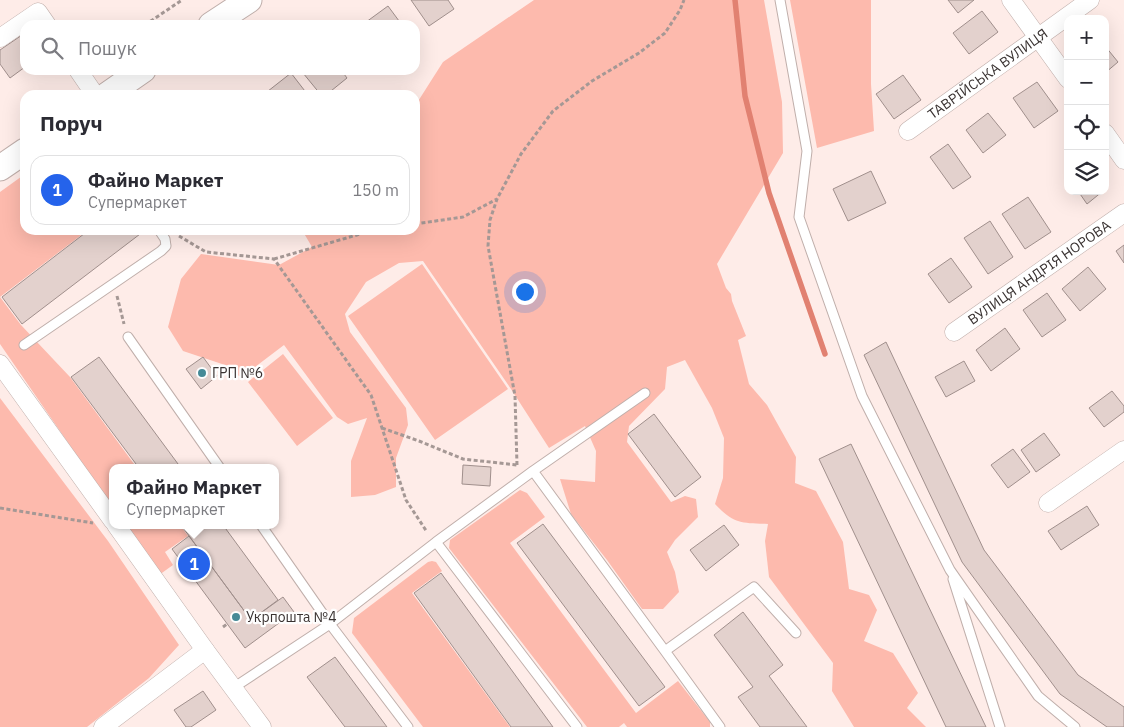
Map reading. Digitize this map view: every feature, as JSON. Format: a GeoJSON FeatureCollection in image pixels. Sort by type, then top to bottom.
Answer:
{"type":"FeatureCollection","features":[{"type":"Feature","properties":{"kind":"street"},"geometry":{"type":"LineString","coordinates":[[219,20],[249,0]]}},
{"type":"Feature","properties":{"kind":"street"},"geometry":{"type":"LineString","coordinates":[[1011,0],[1064,73]]}},
{"type":"Feature","properties":{"kind":"street","name":"ТАВРІЙСЬКА ВУЛИЦЯ"},"geometry":{"type":"LineString","coordinates":[[908,131],[1090,0]]}},
{"type":"Feature","properties":{"kind":"street"},"geometry":{"type":"LineString","coordinates":[[26,20],[38,12],[44,20]]}},
{"type":"Feature","properties":{"kind":"street"},"geometry":{"type":"LineString","coordinates":[[0,38],[20,24]]}},
{"type":"Feature","properties":{"kind":"street"},"geometry":{"type":"LineString","coordinates":[[81,75],[92,90]]}},
{"type":"Feature","properties":{"kind":"street"},"geometry":{"type":"LineString","coordinates":[[114,90],[137,75]]}},
{"type":"Feature","properties":{"kind":"street"},"geometry":{"type":"LineString","coordinates":[[1109,139],[1124,160]]}},
{"type":"Feature","properties":{"kind":"street"},"geometry":{"type":"LineString","coordinates":[[0,168],[20,155]]}},
{"type":"Feature","properties":{"kind":"street","name":"ВУЛИЦЯ АНДРІЯ НОРОВА"},"geometry":{"type":"LineString","coordinates":[[954,332],[1124,213]]}},
{"type":"Feature","properties":{"kind":"street"},"geometry":{"type":"LineString","coordinates":[[0,364],[109,517]]}},
{"type":"Feature","properties":{"kind":"street"},"geometry":{"type":"LineString","coordinates":[[1048,503],[1124,450]]}},
{"type":"Feature","properties":{"kind":"street"},"geometry":{"type":"LineString","coordinates":[[118,529],[204,650],[262,727]]}},
{"type":"Feature","properties":{"kind":"street"},"geometry":{"type":"LineString","coordinates":[[103,727],[204,650]]}},
{"type":"Feature","properties":{"kind":"lane"},"geometry":{"type":"LineString","coordinates":[[780,0],[807,151],[799,217],[862,396],[950,570],[1038,696],[1075,727]]}},
{"type":"Feature","properties":{"kind":"lane"},"geometry":{"type":"LineString","coordinates":[[24,345],[166,246],[162,235]]}},
{"type":"Feature","properties":{"kind":"lane"},"geometry":{"type":"LineString","coordinates":[[128,337],[217,464]]}},
{"type":"Feature","properties":{"kind":"lane"},"geometry":{"type":"LineString","coordinates":[[233,688],[330,624],[436,542],[533,471],[645,393]]}},
{"type":"Feature","properties":{"kind":"lane"},"geometry":{"type":"LineString","coordinates":[[533,471],[720,727]]}},
{"type":"Feature","properties":{"kind":"lane"},"geometry":{"type":"LineString","coordinates":[[264,529],[330,624],[408,727]]}},
{"type":"Feature","properties":{"kind":"lane"},"geometry":{"type":"LineString","coordinates":[[436,542],[577,727]]}},
{"type":"Feature","properties":{"kind":"lane"},"geometry":{"type":"LineString","coordinates":[[950,570],[1000,727]]}},
{"type":"Feature","properties":{"kind":"lane"},"geometry":{"type":"LineString","coordinates":[[665,652],[754,587],[796,633]]}},
{"type":"Feature","properties":{"kind":"path"},"geometry":{"type":"LineString","coordinates":[[152,20],[182,0]]}},
{"type":"Feature","properties":{"kind":"path"},"geometry":{"type":"LineString","coordinates":[[518,482],[515,396],[488,246],[490,220],[497,199],[521,154],[553,111],[592,81],[639,53],[665,33],[680,10],[684,0]]}},
{"type":"Feature","properties":{"kind":"path"},"geometry":{"type":"LineString","coordinates":[[420,223],[463,217],[497,199]]}},
{"type":"Feature","properties":{"kind":"path"},"geometry":{"type":"LineString","coordinates":[[177,235],[206,252],[274,259],[357,235]]}},
{"type":"Feature","properties":{"kind":"path"},"geometry":{"type":"LineString","coordinates":[[274,259],[371,395],[406,500],[426,531],[436,542]]}},
{"type":"Feature","properties":{"kind":"path"},"geometry":{"type":"LineString","coordinates":[[113,284],[128,337]]}},
{"type":"Feature","properties":{"kind":"path"},"geometry":{"type":"LineString","coordinates":[[382,428],[419,440],[463,458],[518,465]]}},
{"type":"Feature","properties":{"kind":"path"},"geometry":{"type":"LineString","coordinates":[[0,508],[109,524]]}},
{"type":"Feature","properties":{"kind":"path"},"geometry":{"type":"LineString","coordinates":[[182,571],[186,568]]}},
{"type":"Feature","properties":{"kind":"path"},"geometry":{"type":"LineString","coordinates":[[223,627],[227,624]]}},
{"type":"Feature","properties":{"kind":"shaded area"},"geometry":{"type":"Polygon","coordinates":[[[534,0],[764,0],[782,102],[783,153],[717,264],[726,288],[731,294],[746,336],[738,340],[749,384],[767,405],[796,457],[795,483],[816,491],[843,542],[849,589],[869,595],[877,610],[864,641],[893,653],[918,693],[907,708],[926,727],[854,727],[832,691],[833,663],[769,577],[765,541],[768,524],[738,521],[715,504],[723,478],[724,438],[712,408],[685,360],[667,367],[665,389],[629,426],[627,442],[671,502],[685,496],[696,499],[698,517],[675,540],[667,552],[675,572],[679,592],[663,609],[642,609],[571,514],[560,479],[595,482],[596,451],[585,426],[549,448],[423,261],[399,263],[366,282],[345,314],[350,332],[406,408],[408,425],[396,458],[396,487],[375,495],[351,497],[351,461],[367,418],[348,424],[337,417],[284,345],[242,377],[232,373],[225,365],[183,351],[168,327],[181,279],[201,254],[279,265],[312,247],[305,235],[420,235],[420,98],[443,62],[534,0]]]}},
{"type":"Feature","properties":{"kind":"shaded area"},"geometry":{"type":"Polygon","coordinates":[[[790,0],[871,0],[871,84],[874,131],[817,148],[790,0]]]}},
{"type":"Feature","properties":{"kind":"shaded area"},"geometry":{"type":"Polygon","coordinates":[[[20,178],[20,235],[81,235],[0,297],[0,192],[20,178]]]}},
{"type":"Feature","properties":{"kind":"shaded area"},"geometry":{"type":"Polygon","coordinates":[[[422,264],[508,389],[435,440],[348,316],[422,264]]]}},
{"type":"Feature","properties":{"kind":"shaded area"},"geometry":{"type":"Polygon","coordinates":[[[0,297],[21,325],[70,377],[134,464],[109,464],[109,502],[0,344],[0,297]]]}},
{"type":"Feature","properties":{"kind":"shaded area"},"geometry":{"type":"Polygon","coordinates":[[[283,354],[333,418],[297,446],[248,382],[283,354]]]}},
{"type":"Feature","properties":{"kind":"shaded area"},"geometry":{"type":"Polygon","coordinates":[[[0,398],[108,541],[179,645],[149,678],[87,727],[0,727],[0,398]]]}},
{"type":"Feature","properties":{"kind":"shaded area"},"geometry":{"type":"Polygon","coordinates":[[[520,490],[527,493],[545,517],[510,543],[636,713],[678,681],[710,722],[710,727],[627,727],[624,723],[619,727],[587,727],[449,548],[450,540],[520,490]]]}},
{"type":"Feature","properties":{"kind":"shaded area"},"geometry":{"type":"Polygon","coordinates":[[[128,529],[183,529],[188,536],[165,552],[173,565],[159,575],[128,529]]]}},
{"type":"Feature","properties":{"kind":"shaded area"},"geometry":{"type":"Polygon","coordinates":[[[428,562],[436,562],[442,571],[412,593],[510,727],[423,727],[352,633],[354,618],[428,562]]]}},
{"type":"Feature","properties":{"kind":"building"},"geometry":{"type":"Polygon","coordinates":[[[411,0],[448,0],[454,9],[429,26],[411,0]]]}},
{"type":"Feature","properties":{"kind":"building"},"geometry":{"type":"Polygon","coordinates":[[[948,0],[974,0],[958,13],[948,0]]]}},
{"type":"Feature","properties":{"kind":"building"},"geometry":{"type":"Polygon","coordinates":[[[388,6],[398,20],[369,20],[388,6]]]}},
{"type":"Feature","properties":{"kind":"building"},"geometry":{"type":"Polygon","coordinates":[[[982,11],[998,32],[969,54],[953,33],[982,11]]]}},
{"type":"Feature","properties":{"kind":"building"},"geometry":{"type":"Polygon","coordinates":[[[20,36],[20,71],[10,78],[0,64],[0,50],[20,36]]]}},
{"type":"Feature","properties":{"kind":"building"},"geometry":{"type":"Polygon","coordinates":[[[1109,51],[1118,62],[1109,70],[1109,51]]]}},
{"type":"Feature","properties":{"kind":"building"},"geometry":{"type":"Polygon","coordinates":[[[288,75],[293,75],[304,90],[269,90],[288,75]]]}},
{"type":"Feature","properties":{"kind":"building"},"geometry":{"type":"Polygon","coordinates":[[[305,75],[345,75],[347,78],[332,90],[317,90],[305,75]]]}},
{"type":"Feature","properties":{"kind":"building"},"geometry":{"type":"Polygon","coordinates":[[[903,75],[921,100],[894,119],[876,94],[903,75]]]}},
{"type":"Feature","properties":{"kind":"building"},"geometry":{"type":"Polygon","coordinates":[[[1037,82],[1058,111],[1034,128],[1013,98],[1037,82]]]}},
{"type":"Feature","properties":{"kind":"building"},"geometry":{"type":"Polygon","coordinates":[[[988,113],[1006,135],[983,153],[966,130],[988,113]]]}},
{"type":"Feature","properties":{"kind":"building"},"geometry":{"type":"Polygon","coordinates":[[[948,144],[971,177],[953,189],[930,157],[948,144]]]}},
{"type":"Feature","properties":{"kind":"building"},"geometry":{"type":"Polygon","coordinates":[[[871,171],[886,203],[848,221],[833,189],[871,171]]]}},
{"type":"Feature","properties":{"kind":"building"},"geometry":{"type":"Polygon","coordinates":[[[1081,195],[1098,195],[1087,204],[1081,195]]]}},
{"type":"Feature","properties":{"kind":"building"},"geometry":{"type":"Polygon","coordinates":[[[1028,197],[1051,232],[1025,249],[1002,214],[1028,197]]]}},
{"type":"Feature","properties":{"kind":"building"},"geometry":{"type":"Polygon","coordinates":[[[990,221],[1013,257],[988,274],[964,238],[990,221]]]}},
{"type":"Feature","properties":{"kind":"building"},"geometry":{"type":"Polygon","coordinates":[[[83,235],[139,235],[22,324],[2,297],[83,235]]]}},
{"type":"Feature","properties":{"kind":"building"},"geometry":{"type":"Polygon","coordinates":[[[1124,245],[1124,263],[1116,251],[1124,245]]]}},
{"type":"Feature","properties":{"kind":"building"},"geometry":{"type":"Polygon","coordinates":[[[951,258],[972,287],[949,303],[928,274],[951,258]]]}},
{"type":"Feature","properties":{"kind":"building"},"geometry":{"type":"Polygon","coordinates":[[[1088,267],[1106,289],[1080,311],[1062,289],[1088,267]]]}},
{"type":"Feature","properties":{"kind":"building"},"geometry":{"type":"Polygon","coordinates":[[[1047,293],[1066,320],[1042,337],[1023,310],[1047,293]]]}},
{"type":"Feature","properties":{"kind":"building"},"geometry":{"type":"Polygon","coordinates":[[[1005,328],[1020,349],[991,371],[976,350],[1005,328]]]}},
{"type":"Feature","properties":{"kind":"building"},"geometry":{"type":"Polygon","coordinates":[[[886,342],[984,550],[1078,675],[1124,707],[1124,727],[1107,727],[1060,694],[962,562],[864,355],[886,342]]]}},
{"type":"Feature","properties":{"kind":"building"},"geometry":{"type":"Polygon","coordinates":[[[99,357],[178,464],[136,464],[71,377],[99,357]]]}},
{"type":"Feature","properties":{"kind":"building","name":"ГРП №6"},"geometry":{"type":"Polygon","coordinates":[[[203,357],[217,376],[201,389],[186,369],[203,357]]]}},
{"type":"Feature","properties":{"kind":"building"},"geometry":{"type":"Polygon","coordinates":[[[964,361],[975,381],[946,397],[935,377],[964,361]]]}},
{"type":"Feature","properties":{"kind":"building"},"geometry":{"type":"Polygon","coordinates":[[[1112,391],[1124,406],[1124,412],[1104,427],[1089,408],[1112,391]]]}},
{"type":"Feature","properties":{"kind":"building"},"geometry":{"type":"Polygon","coordinates":[[[654,414],[701,477],[675,497],[628,434],[654,414]]]}},
{"type":"Feature","properties":{"kind":"building"},"geometry":{"type":"Polygon","coordinates":[[[1044,433],[1060,455],[1036,472],[1021,450],[1044,433]]]}},
{"type":"Feature","properties":{"kind":"building"},"geometry":{"type":"Polygon","coordinates":[[[851,444],[986,727],[946,727],[819,459],[851,444]]]}},
{"type":"Feature","properties":{"kind":"building"},"geometry":{"type":"Polygon","coordinates":[[[1013,449],[1030,472],[1008,488],[991,465],[1013,449]]]}},
{"type":"Feature","properties":{"kind":"building"},"geometry":{"type":"Polygon","coordinates":[[[463,465],[491,467],[490,486],[462,484],[463,465]]]}},
{"type":"Feature","properties":{"kind":"building"},"geometry":{"type":"Polygon","coordinates":[[[1087,506],[1099,525],[1061,550],[1048,531],[1087,506]]]}},
{"type":"Feature","properties":{"kind":"building"},"geometry":{"type":"Polygon","coordinates":[[[543,524],[665,687],[639,706],[517,543],[543,524]]]}},
{"type":"Feature","properties":{"kind":"building"},"geometry":{"type":"Polygon","coordinates":[[[724,525],[739,545],[706,571],[690,550],[724,525]]]}},
{"type":"Feature","properties":{"kind":"building"},"geometry":{"type":"Polygon","coordinates":[[[184,529],[226,529],[278,600],[251,620],[184,529]]]}},
{"type":"Feature","properties":{"kind":"building"},"geometry":{"type":"Polygon","coordinates":[[[189,536],[251,620],[283,597],[294,612],[245,648],[172,549],[189,536]]]}},
{"type":"Feature","properties":{"kind":"building"},"geometry":{"type":"Polygon","coordinates":[[[441,573],[553,727],[511,727],[414,593],[441,573]]]}},
{"type":"Feature","properties":{"kind":"building"},"geometry":{"type":"Polygon","coordinates":[[[743,612],[783,665],[769,676],[807,727],[760,727],[738,697],[753,687],[714,635],[743,612]]]}},
{"type":"Feature","properties":{"kind":"building"},"geometry":{"type":"Polygon","coordinates":[[[335,657],[387,727],[345,727],[307,677],[335,657]]]}},
{"type":"Feature","properties":{"kind":"building"},"geometry":{"type":"Polygon","coordinates":[[[203,691],[216,710],[191,727],[186,727],[174,710],[203,691]]]}},
{"type":"Feature","properties":{"kind":"waterway"},"geometry":{"type":"LineString","coordinates":[[735,0],[745,96],[769,193],[825,354]]}},
{"type":"Feature","properties":{"kind":"place","name":"ГРП №6"},"geometry":{"type":"Point","coordinates":[202,373]}},
{"type":"Feature","properties":{"kind":"place","name":"Файно Маркет"},"geometry":{"type":"Point","coordinates":[194,564]}},
{"type":"Feature","properties":{"kind":"place","name":"Укрпошта №4"},"geometry":{"type":"Point","coordinates":[236,617]}}]}
